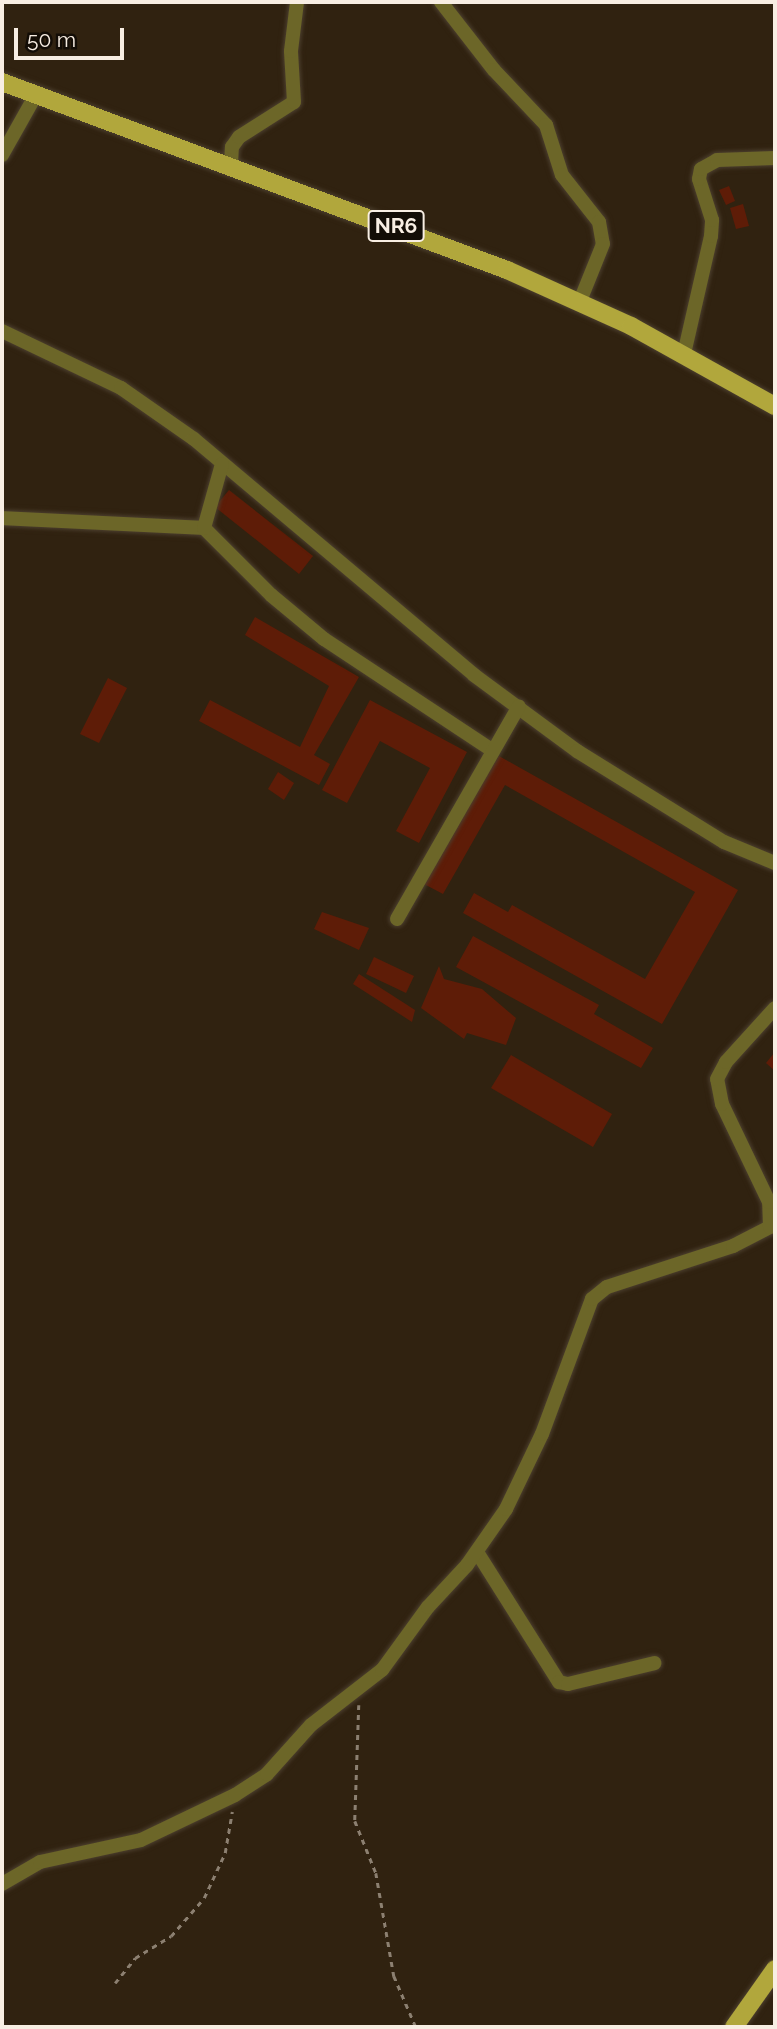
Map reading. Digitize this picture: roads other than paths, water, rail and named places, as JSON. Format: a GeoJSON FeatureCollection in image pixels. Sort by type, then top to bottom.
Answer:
{"type":"FeatureCollection","features":[{"type":"Feature","properties":{"kind":"main road","name":"NR6"},"geometry":{"type":"LineString","coordinates":[[2,82],[231,164],[580,301],[684,354],[775,406]]}},
{"type":"Feature","properties":{"kind":"main road"},"geometry":{"type":"LineString","coordinates":[[734,2027],[775,1969]]}},
{"type":"Feature","properties":{"kind":"street"},"geometry":{"type":"LineString","coordinates":[[231,164],[232,147],[239,137],[294,102],[291,51],[297,2]]}},
{"type":"Feature","properties":{"kind":"street"},"geometry":{"type":"LineString","coordinates":[[441,2],[494,70],[546,125],[562,174],[599,222],[603,244],[580,301]]}},
{"type":"Feature","properties":{"kind":"street"},"geometry":{"type":"LineString","coordinates":[[2,155],[37,93]]}},
{"type":"Feature","properties":{"kind":"street"},"geometry":{"type":"LineString","coordinates":[[684,354],[711,236],[712,220],[699,179],[701,169],[717,160],[775,158]]}},
{"type":"Feature","properties":{"kind":"street"},"geometry":{"type":"LineString","coordinates":[[2,331],[121,388],[222,464],[474,675],[577,751],[724,842],[775,863]]}},
{"type":"Feature","properties":{"kind":"street"},"geometry":{"type":"LineString","coordinates":[[204,528],[222,464]]}},
{"type":"Feature","properties":{"kind":"street"},"geometry":{"type":"LineString","coordinates":[[2,518],[204,528],[271,595],[324,639],[492,750]]}},
{"type":"Feature","properties":{"kind":"street"},"geometry":{"type":"LineString","coordinates":[[397,919],[519,706]]}},
{"type":"Feature","properties":{"kind":"street"},"geometry":{"type":"LineString","coordinates":[[2,1884],[40,1862],[141,1840],[235,1795],[267,1774],[311,1725],[383,1670],[477,1552],[519,1486],[592,1299],[607,1287],[733,1245],[770,1227],[769,1202],[722,1104],[717,1079],[726,1062],[775,1008]]}},
{"type":"Feature","properties":{"kind":"street"},"geometry":{"type":"LineString","coordinates":[[477,1552],[559,1682],[568,1684],[655,1662]]}}]}
